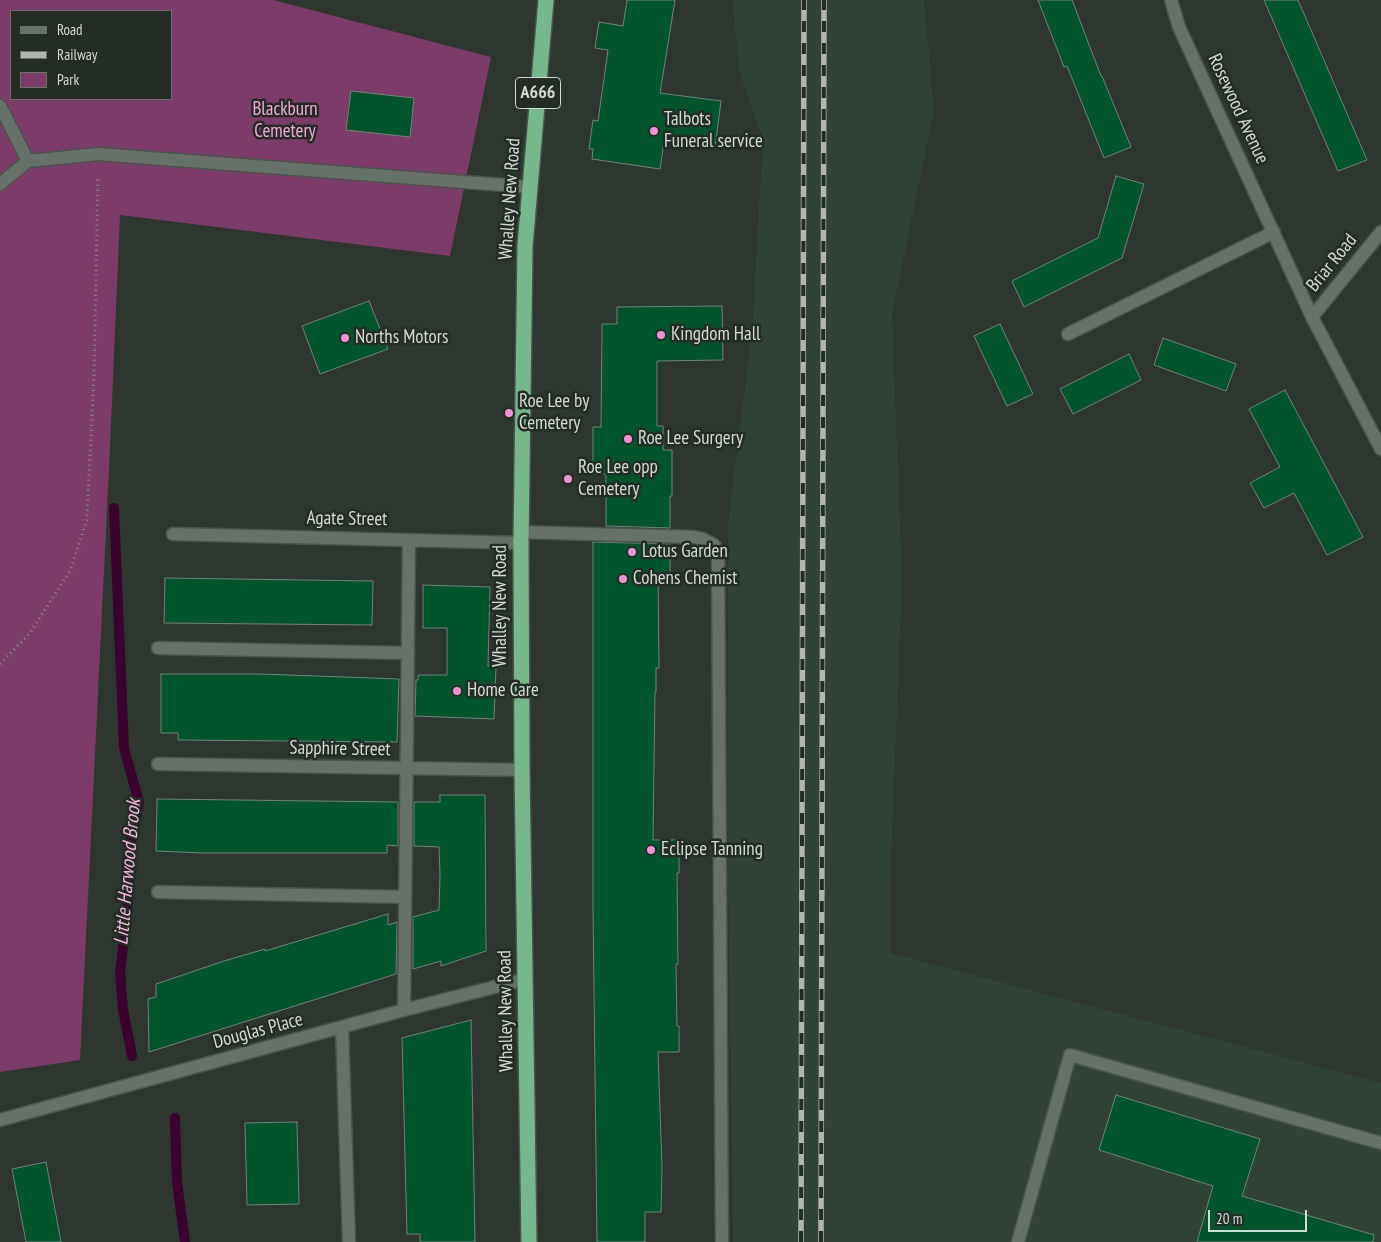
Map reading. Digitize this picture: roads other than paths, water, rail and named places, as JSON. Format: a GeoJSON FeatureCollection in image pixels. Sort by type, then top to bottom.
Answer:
{"type":"FeatureCollection","features":[{"type":"Feature","properties":{"kind":"highway","name":"Whalley New Road"},"geometry":{"type":"LineString","coordinates":[[529,1242],[522,770],[521,537],[525,246],[546,0]]}},
{"type":"Feature","properties":{"kind":"street","name":"Rosewood Avenue"},"geometry":{"type":"LineString","coordinates":[[1171,0],[1179,27],[1312,317],[1381,449]]}},
{"type":"Feature","properties":{"kind":"street"},"geometry":{"type":"LineString","coordinates":[[0,106],[28,161]]}},
{"type":"Feature","properties":{"kind":"street"},"geometry":{"type":"LineString","coordinates":[[0,184],[28,161],[98,154],[530,187]]}},
{"type":"Feature","properties":{"kind":"street"},"geometry":{"type":"LineString","coordinates":[[1068,334],[1274,232]]}},
{"type":"Feature","properties":{"kind":"street","name":"Briar Road"},"geometry":{"type":"LineString","coordinates":[[1312,317],[1381,232]]}},
{"type":"Feature","properties":{"kind":"street","name":"Agate Street"},"geometry":{"type":"LineString","coordinates":[[173,534],[409,540],[694,536],[714,544],[718,551],[722,1242]]}},
{"type":"Feature","properties":{"kind":"street"},"geometry":{"type":"LineString","coordinates":[[404,1010],[409,540]]}},
{"type":"Feature","properties":{"kind":"street"},"geometry":{"type":"LineString","coordinates":[[158,648],[408,653]]}},
{"type":"Feature","properties":{"kind":"street","name":"Sapphire Street"},"geometry":{"type":"LineString","coordinates":[[158,764],[522,770]]}},
{"type":"Feature","properties":{"kind":"street"},"geometry":{"type":"LineString","coordinates":[[158,892],[405,897]]}},
{"type":"Feature","properties":{"kind":"street","name":"Douglas Place"},"geometry":{"type":"LineString","coordinates":[[0,1120],[404,1010],[526,979]]}},
{"type":"Feature","properties":{"kind":"street"},"geometry":{"type":"LineString","coordinates":[[342,1028],[349,1242]]}},
{"type":"Feature","properties":{"kind":"street"},"geometry":{"type":"LineString","coordinates":[[1018,1242],[1070,1054],[1381,1143]]}},
{"type":"Feature","properties":{"kind":"waterway","name":"Little Harwood Brook"},"geometry":{"type":"LineString","coordinates":[[114,508],[124,748],[139,802],[131,842],[127,913],[120,973],[123,1009],[132,1056]]}},
{"type":"Feature","properties":{"kind":"waterway","name":"Little Harwood Brook"},"geometry":{"type":"LineString","coordinates":[[175,1118],[177,1183],[185,1242]]}},
{"type":"Feature","properties":{"kind":"railway"},"geometry":{"type":"LineString","coordinates":[[801,1242],[804,0]]}},
{"type":"Feature","properties":{"kind":"railway"},"geometry":{"type":"LineString","coordinates":[[821,1242],[824,0]]}},
{"type":"Feature","properties":{"kind":"place","name":"Talbots Funeral service"},"geometry":{"type":"Point","coordinates":[654,131]}},
{"type":"Feature","properties":{"kind":"place","name":"Kingdom Hall"},"geometry":{"type":"Point","coordinates":[661,335]}},
{"type":"Feature","properties":{"kind":"place","name":"Norths Motors"},"geometry":{"type":"Point","coordinates":[345,338]}},
{"type":"Feature","properties":{"kind":"place","name":"Roe Lee by Cemetery"},"geometry":{"type":"Point","coordinates":[509,413]}},
{"type":"Feature","properties":{"kind":"place","name":"Roe Lee Surgery"},"geometry":{"type":"Point","coordinates":[628,439]}},
{"type":"Feature","properties":{"kind":"place","name":"Roe Lee opp Cemetery"},"geometry":{"type":"Point","coordinates":[568,479]}},
{"type":"Feature","properties":{"kind":"place","name":"Lotus Garden"},"geometry":{"type":"Point","coordinates":[632,552]}},
{"type":"Feature","properties":{"kind":"place","name":"Cohens Chemist"},"geometry":{"type":"Point","coordinates":[623,579]}},
{"type":"Feature","properties":{"kind":"place","name":"Home Care"},"geometry":{"type":"Point","coordinates":[457,691]}},
{"type":"Feature","properties":{"kind":"place","name":"Eclipse Tanning"},"geometry":{"type":"Point","coordinates":[651,850]}},
{"type":"Feature","properties":{"kind":"park label","name":"Blackburn Cemetery"},"geometry":{"type":"Point","coordinates":[285,121]}}]}
